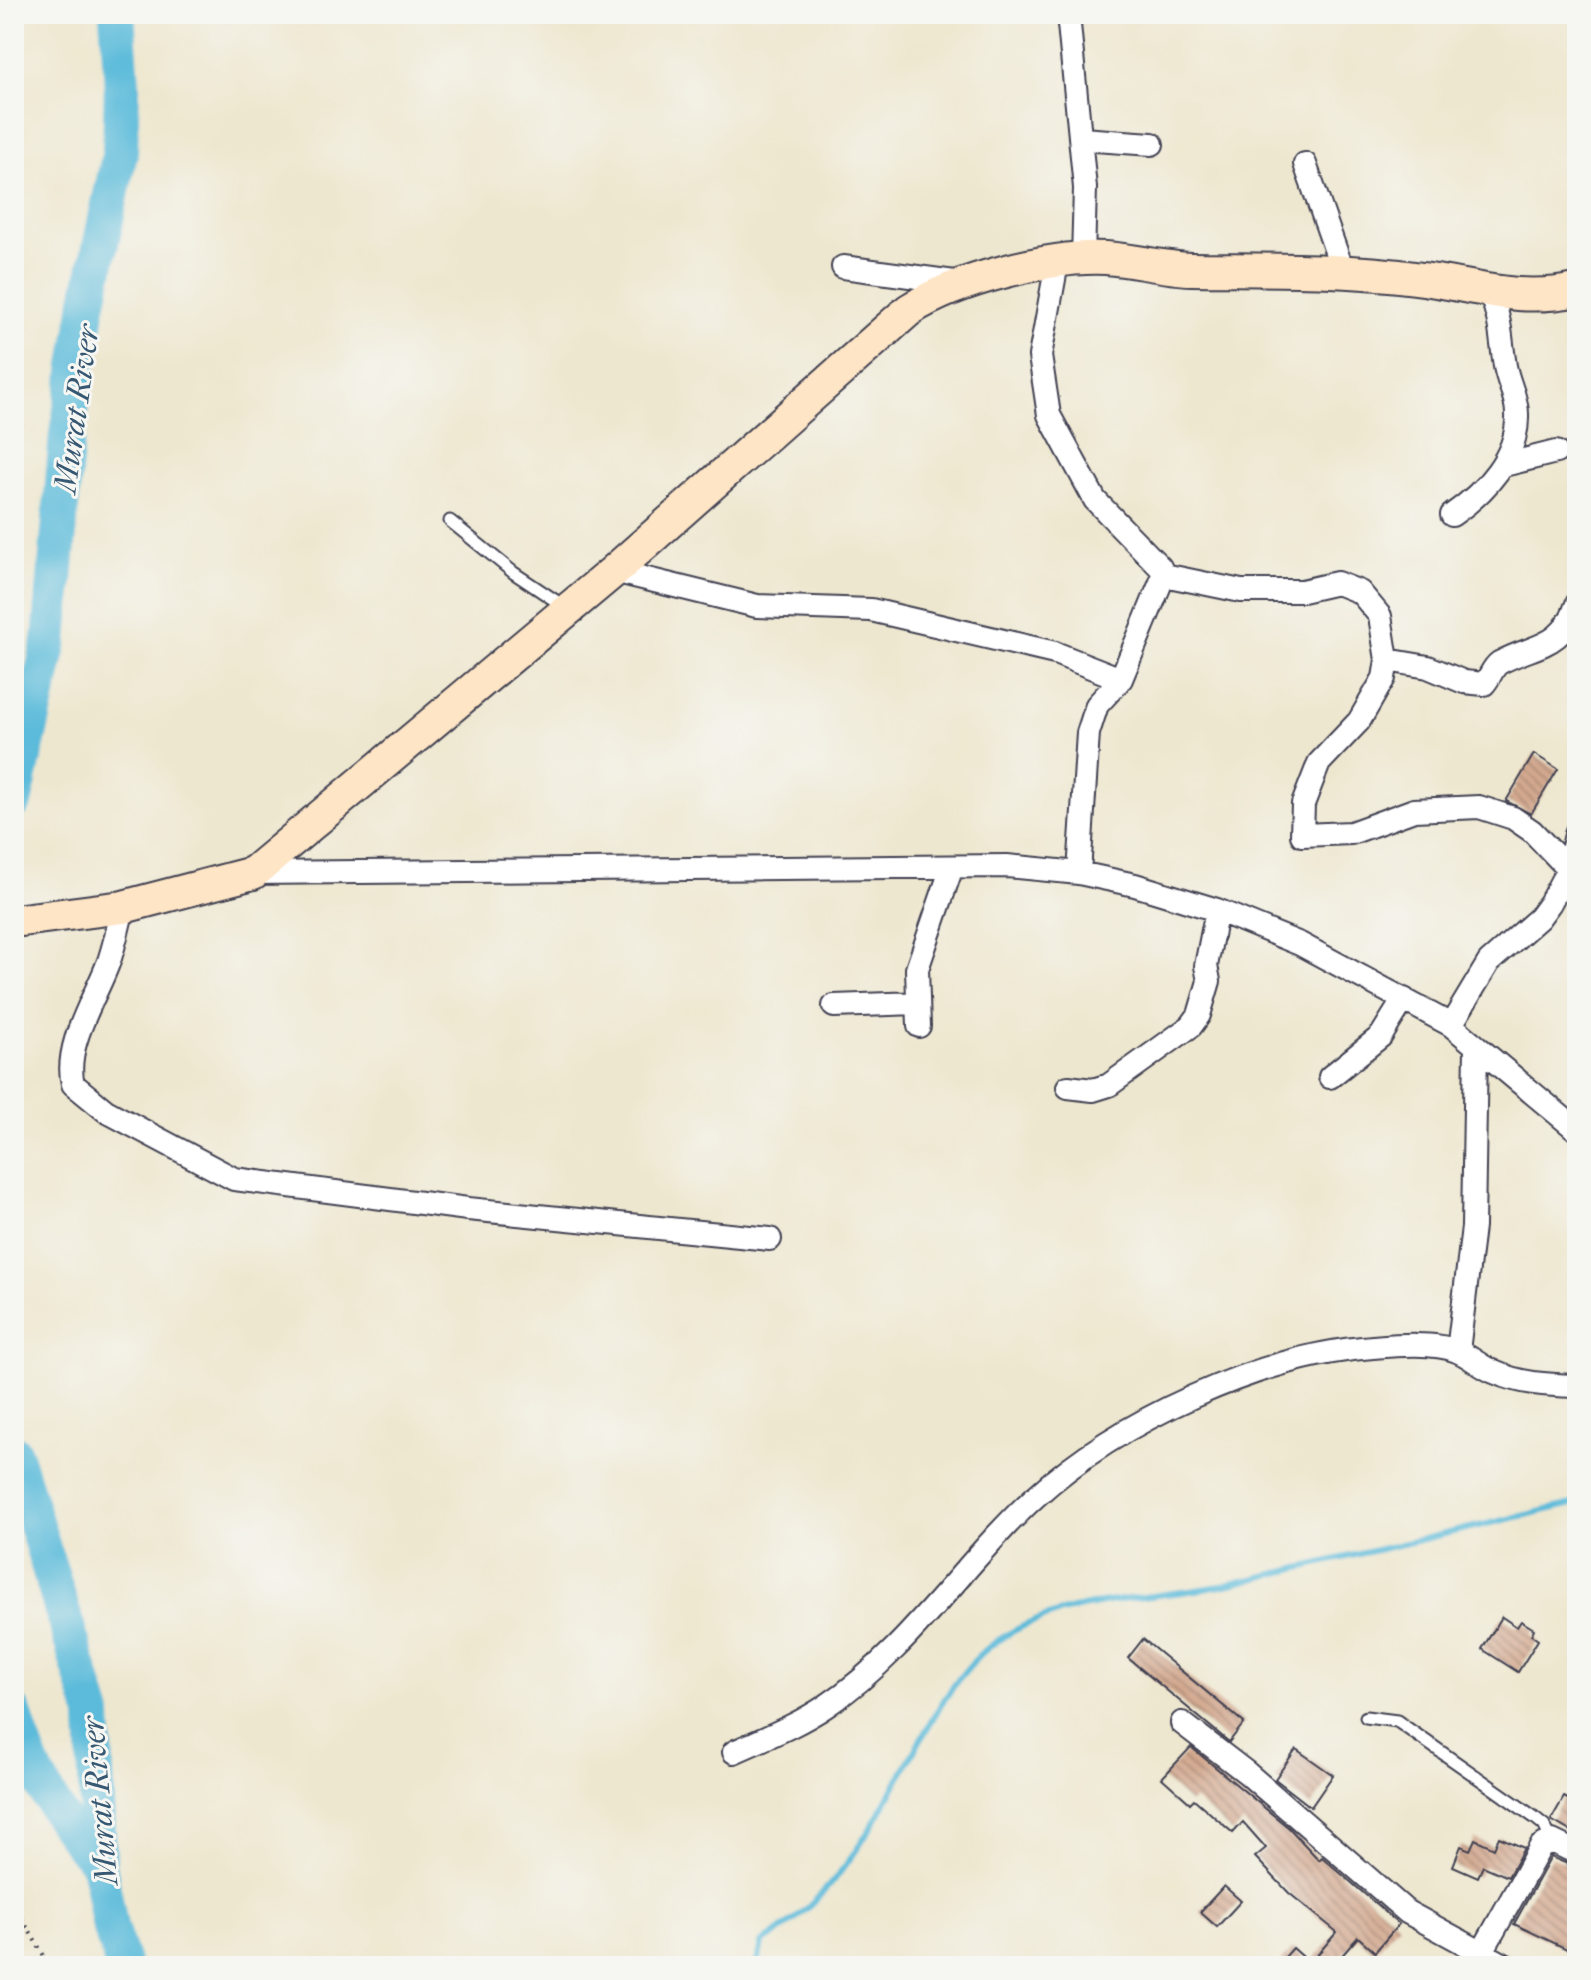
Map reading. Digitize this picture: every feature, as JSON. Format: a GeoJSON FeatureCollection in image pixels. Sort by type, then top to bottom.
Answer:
{"type":"FeatureCollection","features":[{"type":"Feature","properties":{"kind":"street"},"geometry":{"type":"LineString","coordinates":[[1068,14],[1081,139],[1070,260],[1040,356],[1049,415],[1095,500],[1160,567],[1164,575],[1121,679],[1097,705],[1088,733],[1079,873]]}},
{"type":"Feature","properties":{"kind":"street"},"geometry":{"type":"LineString","coordinates":[[1081,139],[1152,144]]}},
{"type":"Feature","properties":{"kind":"street"},"geometry":{"type":"LineString","coordinates":[[1305,164],[1343,271]]}},
{"type":"Feature","properties":{"kind":"street"},"geometry":{"type":"LineString","coordinates":[[253,873],[614,571],[909,310],[935,293],[963,283],[1070,260],[1184,269],[1343,271],[1426,279],[1490,293],[1537,296],[1577,290]]}},
{"type":"Feature","properties":{"kind":"street"},"geometry":{"type":"LineString","coordinates":[[843,267],[963,283]]}},
{"type":"Feature","properties":{"kind":"street"},"geometry":{"type":"LineString","coordinates":[[1452,515],[1504,465],[1517,431],[1517,412],[1506,371],[1501,322],[1490,293]]}},
{"type":"Feature","properties":{"kind":"street"},"geometry":{"type":"LineString","coordinates":[[1504,465],[1556,452]]}},
{"type":"Feature","properties":{"kind":"street"},"geometry":{"type":"LineString","coordinates":[[614,571],[766,608],[871,610],[1055,653],[1121,679]]}},
{"type":"Feature","properties":{"kind":"street"},"geometry":{"type":"LineString","coordinates":[[1164,575],[1241,591],[1302,591],[1337,583],[1360,592],[1380,616],[1387,660],[1384,678],[1359,721],[1319,763],[1303,804],[1302,835],[1351,833],[1414,810],[1479,807],[1513,818],[1532,831],[1572,874]]}},
{"type":"Feature","properties":{"kind":"street"},"geometry":{"type":"LineString","coordinates":[[1387,660],[1428,667],[1464,682],[1484,684],[1498,664],[1543,647],[1556,638],[1570,623],[1577,604]]}},
{"type":"Feature","properties":{"kind":"street"},"geometry":{"type":"LineString","coordinates":[[1451,1025],[1475,979],[1489,962],[1539,918],[1572,874],[1577,831]]}},
{"type":"Feature","properties":{"kind":"street"},"geometry":{"type":"LineString","coordinates":[[14,921],[67,911],[123,907],[253,873],[1007,866],[1079,873],[1217,910],[1300,944],[1451,1025],[1577,1130]]}},
{"type":"Feature","properties":{"kind":"street"},"geometry":{"type":"LineString","coordinates":[[834,1006],[918,1014],[917,969],[952,867]]}},
{"type":"Feature","properties":{"kind":"street"},"geometry":{"type":"LineString","coordinates":[[123,907],[110,958],[77,1043],[71,1065],[73,1084],[106,1111],[234,1179],[468,1209],[770,1239]]}},
{"type":"Feature","properties":{"kind":"street"},"geometry":{"type":"LineString","coordinates":[[1068,1087],[1093,1090],[1109,1085],[1191,1026],[1206,996],[1206,966],[1217,910]]}},
{"type":"Feature","properties":{"kind":"street"},"geometry":{"type":"LineString","coordinates":[[1330,1077],[1381,1036],[1404,999]]}},
{"type":"Feature","properties":{"kind":"street"},"geometry":{"type":"LineString","coordinates":[[1458,1351],[1475,1188],[1476,1047]]}},
{"type":"Feature","properties":{"kind":"street"},"geometry":{"type":"LineString","coordinates":[[734,1752],[827,1706],[900,1643],[958,1576],[1036,1496],[1079,1463],[1134,1428],[1242,1376],[1311,1355],[1374,1347],[1458,1351],[1495,1373],[1525,1382],[1577,1386]]}},
{"type":"Feature","properties":{"kind":"street"},"geometry":{"type":"LineString","coordinates":[[1182,1723],[1247,1773],[1407,1912],[1506,1966]]}},
{"type":"Feature","properties":{"kind":"street"},"geometry":{"type":"LineString","coordinates":[[1482,1952],[1541,1846],[1552,1841],[1577,1853]]}},
{"type":"Feature","properties":{"kind":"lane"},"geometry":{"type":"LineString","coordinates":[[450,521],[514,573],[568,609]]}},
{"type":"Feature","properties":{"kind":"lane"},"geometry":{"type":"LineString","coordinates":[[1366,1717],[1397,1721],[1534,1817],[1548,1831],[1552,1841]]}},
{"type":"Feature","properties":{"kind":"path"},"geometry":{"type":"LineString","coordinates":[[14,1905],[50,1966]]}},
{"type":"Feature","properties":{"kind":"building"},"geometry":{"type":"Polygon","coordinates":[[[1534,754],[1558,769],[1531,814],[1506,801],[1534,754]]]}},
{"type":"Feature","properties":{"kind":"building"},"geometry":{"type":"Polygon","coordinates":[[[1502,1617],[1517,1627],[1521,1621],[1534,1629],[1531,1635],[1538,1640],[1518,1672],[1482,1649],[1502,1617]]]}},
{"type":"Feature","properties":{"kind":"building"},"geometry":{"type":"Polygon","coordinates":[[[1143,1639],[1244,1723],[1229,1742],[1128,1658],[1143,1639]]]}},
{"type":"Feature","properties":{"kind":"building"},"geometry":{"type":"Polygon","coordinates":[[[1191,1747],[1289,1828],[1319,1860],[1322,1857],[1399,1924],[1375,1952],[1358,1937],[1333,1966],[1277,1966],[1293,1948],[1310,1963],[1337,1932],[1289,1893],[1255,1857],[1266,1848],[1243,1822],[1233,1833],[1194,1799],[1190,1803],[1162,1778],[1191,1747]]]}},
{"type":"Feature","properties":{"kind":"building"},"geometry":{"type":"Polygon","coordinates":[[[1296,1749],[1333,1775],[1311,1807],[1275,1779],[1296,1749]]]}},
{"type":"Feature","properties":{"kind":"building"},"geometry":{"type":"Polygon","coordinates":[[[1564,1797],[1577,1804],[1577,1835],[1551,1820],[1564,1797]]]}},
{"type":"Feature","properties":{"kind":"building"},"geometry":{"type":"Polygon","coordinates":[[[1499,1837],[1524,1848],[1508,1877],[1483,1866],[1478,1877],[1453,1866],[1461,1846],[1470,1850],[1475,1839],[1494,1848],[1499,1837]]]}},
{"type":"Feature","properties":{"kind":"building"},"geometry":{"type":"Polygon","coordinates":[[[1551,1857],[1577,1868],[1577,1939],[1571,1951],[1514,1924],[1551,1857]]]}},
{"type":"Feature","properties":{"kind":"building"},"geometry":{"type":"Polygon","coordinates":[[[1224,1886],[1241,1901],[1217,1927],[1200,1912],[1224,1886]]]}},
{"type":"Feature","properties":{"kind":"waterway","name":"Murat River"},"geometry":{"type":"LineString","coordinates":[[14,802],[50,641],[67,434],[87,310],[120,152],[122,85],[117,14]]}},
{"type":"Feature","properties":{"kind":"waterway","name":"Murat River"},"geometry":{"type":"LineString","coordinates":[[14,1453],[94,1715],[99,1865],[110,1927],[123,1966]]}},
{"type":"Feature","properties":{"kind":"waterway"},"geometry":{"type":"LineString","coordinates":[[757,1966],[762,1943],[813,1902],[853,1855],[960,1677],[978,1657],[1004,1637],[1033,1622],[1066,1611],[1235,1583],[1577,1503]]}},
{"type":"Feature","properties":{"kind":"waterway"},"geometry":{"type":"LineString","coordinates":[[14,1713],[28,1755],[47,1794],[71,1831],[99,1865]]}}]}
